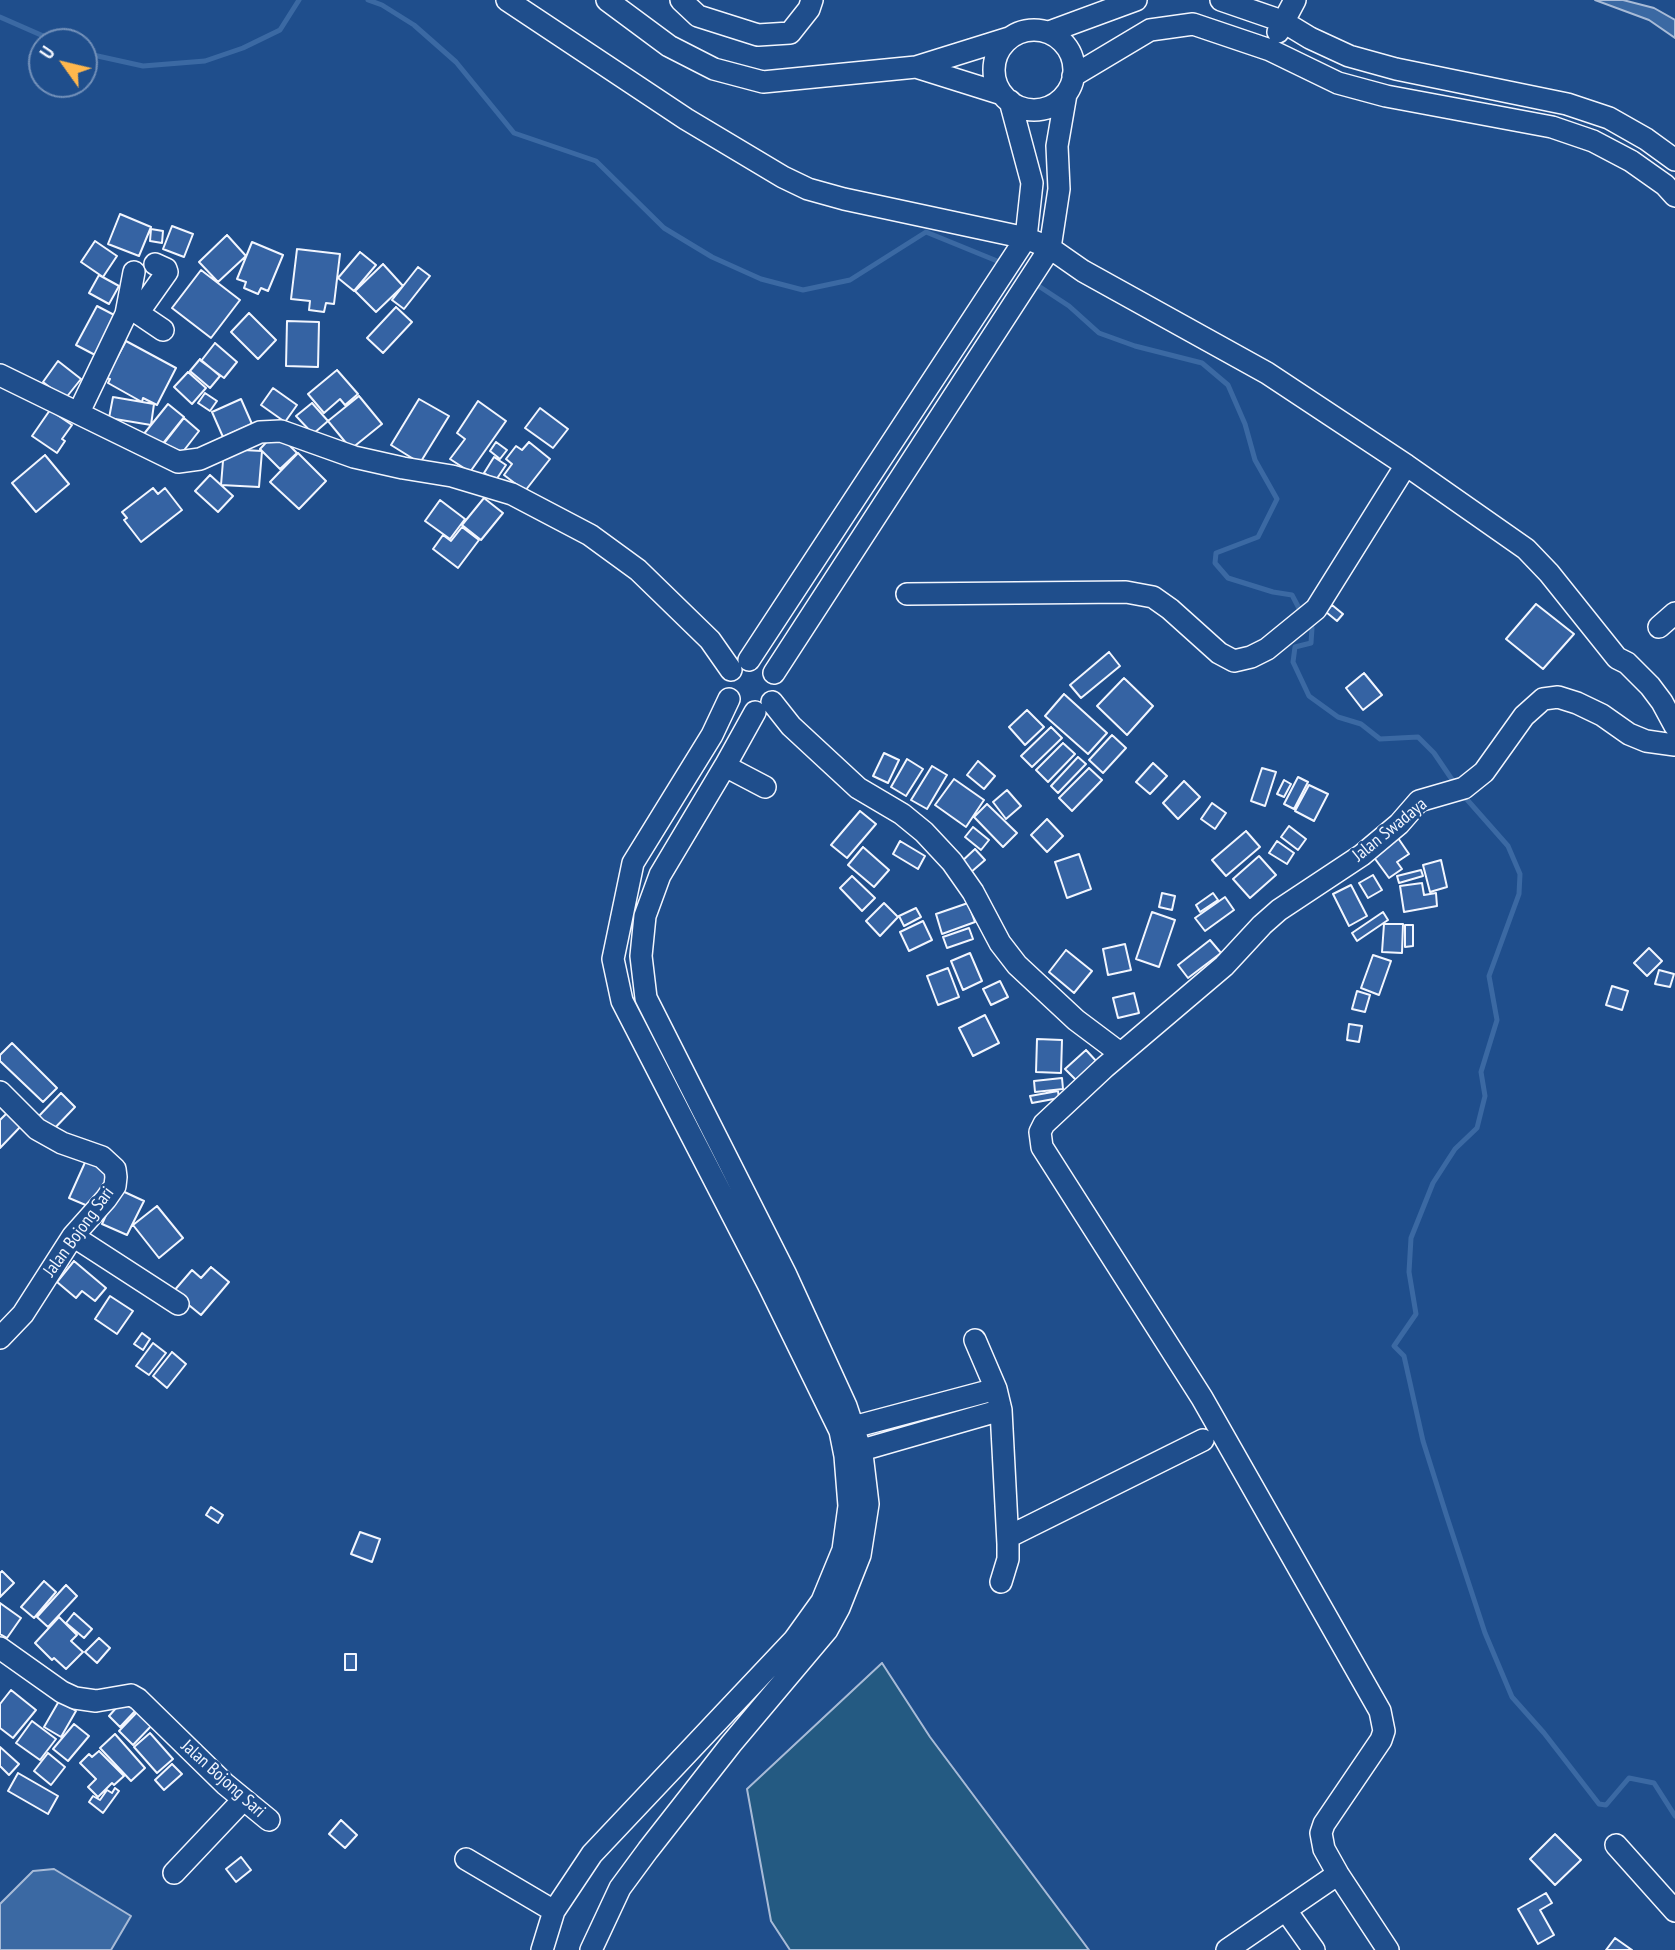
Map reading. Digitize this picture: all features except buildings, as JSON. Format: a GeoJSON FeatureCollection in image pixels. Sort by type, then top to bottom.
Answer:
{"type":"FeatureCollection","features":[{"type":"Feature","properties":{"kind":"street"},"geometry":{"type":"LineString","coordinates":[[507,0],[686,119],[795,183],[844,199],[1026,238],[1050,248],[1083,271],[1267,373],[1508,534],[1536,559],[1617,658],[1627,663],[1650,686],[1675,726]]}},
{"type":"Feature","properties":{"kind":"street"},"geometry":{"type":"LineString","coordinates":[[607,0],[669,46],[714,69],[763,82],[916,67],[1029,30],[1049,32],[1136,0]]}},
{"type":"Feature","properties":{"kind":"street"},"geometry":{"type":"LineString","coordinates":[[681,0],[698,16],[758,35],[790,33],[809,9],[812,0]]}},
{"type":"Feature","properties":{"kind":"street"},"geometry":{"type":"LineString","coordinates":[[1221,0],[1283,21],[1310,38],[1349,56],[1396,69],[1567,104],[1609,118],[1646,139],[1675,160]]}},
{"type":"Feature","properties":{"kind":"street"},"geometry":{"type":"LineString","coordinates":[[1270,50],[1295,0]]}},
{"type":"Feature","properties":{"kind":"street"},"geometry":{"type":"LineString","coordinates":[[916,67],[1006,98],[1029,109],[1039,109],[1049,106],[1070,85],[1150,30],[1193,24],[1270,50],[1338,83],[1387,96],[1552,127],[1631,160],[1665,185],[1675,196]]}},
{"type":"Feature","properties":{"kind":"street"},"geometry":{"type":"LineString","coordinates":[[774,673],[1050,248],[1059,189],[1057,146],[1074,65],[1066,45],[1049,32]]}},
{"type":"Feature","properties":{"kind":"street"},"geometry":{"type":"LineString","coordinates":[[1009,38],[997,54],[994,65],[997,85],[1006,98],[1032,183],[1026,238],[740,665],[727,679],[726,689],[735,707],[744,711],[763,707],[791,726],[865,794],[902,814],[924,832],[952,862],[973,892],[1000,943],[1017,965],[1076,1020],[1120,1054]]}},
{"type":"Feature","properties":{"kind":"street"},"geometry":{"type":"LineString","coordinates":[[79,412],[133,310],[167,272],[155,264]]}},
{"type":"Feature","properties":{"kind":"street"},"geometry":{"type":"LineString","coordinates":[[133,310],[134,272]]}},
{"type":"Feature","properties":{"kind":"street"},"geometry":{"type":"LineString","coordinates":[[133,310],[163,330]]}},
{"type":"Feature","properties":{"kind":"street"},"geometry":{"type":"LineString","coordinates":[[0,375],[178,462],[200,459],[260,432],[281,430],[354,457],[452,476],[512,494],[590,535],[638,570],[710,640],[740,665]]}},
{"type":"Feature","properties":{"kind":"street"},"geometry":{"type":"LineString","coordinates":[[907,594],[1126,592],[1153,597],[1219,653],[1234,661],[1251,657],[1267,649],[1316,609],[1406,465]]}},
{"type":"Feature","properties":{"kind":"street"},"geometry":{"type":"LineString","coordinates":[[591,1950],[620,1888],[648,1850],[731,1744],[827,1630],[839,1608],[860,1555],[868,1504],[847,1429],[646,998],[641,956],[645,916],[660,875],[725,766],[763,707],[776,693],[777,683],[768,666],[759,661],[740,665]]}},
{"type":"Feature","properties":{"kind":"street","name":"Jalan Swadaya"},"geometry":{"type":"LineString","coordinates":[[1338,1874],[1324,1850],[1321,1833],[1324,1824],[1381,1740],[1384,1731],[1380,1711],[1202,1398],[1040,1142],[1040,1132],[1044,1125],[1120,1054],[1224,965],[1279,910],[1362,855],[1399,824],[1419,801],[1464,788],[1484,772],[1524,716],[1543,699],[1558,697],[1577,703],[1602,715],[1629,734],[1646,741],[1675,745]]}},
{"type":"Feature","properties":{"kind":"street"},"geometry":{"type":"LineString","coordinates":[[729,699],[712,735],[633,863],[613,959],[622,1001],[777,1279]]}},
{"type":"Feature","properties":{"kind":"street"},"geometry":{"type":"LineString","coordinates":[[725,766],[765,787]]}},
{"type":"Feature","properties":{"kind":"street","name":"Jalan Bojong Sari"},"geometry":{"type":"LineString","coordinates":[[0,1092],[37,1129],[62,1143],[102,1157],[114,1168],[115,1186],[74,1236],[23,1314],[0,1338]]}},
{"type":"Feature","properties":{"kind":"street"},"geometry":{"type":"LineString","coordinates":[[74,1236],[178,1304]]}},
{"type":"Feature","properties":{"kind":"street"},"geometry":{"type":"LineString","coordinates":[[975,1340],[996,1389],[1001,1410],[1008,1538],[1008,1559],[1001,1582]]}},
{"type":"Feature","properties":{"kind":"street"},"geometry":{"type":"LineString","coordinates":[[847,1429],[996,1389]]}},
{"type":"Feature","properties":{"kind":"street"},"geometry":{"type":"LineString","coordinates":[[853,1452],[1001,1410]]}},
{"type":"Feature","properties":{"kind":"street"},"geometry":{"type":"LineString","coordinates":[[1008,1538],[1203,1440]]}},
{"type":"Feature","properties":{"kind":"street"},"geometry":{"type":"LineString","coordinates":[[542,1950],[554,1911],[592,1854],[794,1640],[822,1601],[843,1550],[853,1452]]}},
{"type":"Feature","properties":{"kind":"street","name":"Jalan Bojong Sari"},"geometry":{"type":"LineString","coordinates":[[0,1648],[62,1692],[75,1698],[96,1700],[131,1695],[138,1699],[243,1800],[269,1820]]}},
{"type":"Feature","properties":{"kind":"street"},"geometry":{"type":"LineString","coordinates":[[174,1873],[243,1800]]}},
{"type":"Feature","properties":{"kind":"street"},"geometry":{"type":"LineString","coordinates":[[618,1825],[648,1850]]}},
{"type":"Feature","properties":{"kind":"street"},"geometry":{"type":"LineString","coordinates":[[1616,1845],[1675,1911]]}},
{"type":"Feature","properties":{"kind":"street"},"geometry":{"type":"LineString","coordinates":[[466,1859],[554,1911]]}},
{"type":"Feature","properties":{"kind":"street"},"geometry":{"type":"LineString","coordinates":[[1227,1950],[1338,1874],[1388,1950]]}},
{"type":"Feature","properties":{"kind":"street"},"geometry":{"type":"LineString","coordinates":[[1292,1920],[1314,1950]]}},
{"type":"Feature","properties":{"kind":"shaded area"},"geometry":{"type":"Polygon","coordinates":[[[1595,0],[1623,0],[1654,8],[1675,20],[1675,38],[1649,20],[1595,0]]]}},
{"type":"Feature","properties":{"kind":"shaded area"},"geometry":{"type":"Polygon","coordinates":[[[882,1663],[930,1737],[1089,1950],[790,1950],[771,1921],[747,1789],[882,1663]]]}},
{"type":"Feature","properties":{"kind":"shaded area"},"geometry":{"type":"Polygon","coordinates":[[[54,1869],[131,1916],[111,1950],[0,1950],[0,1904],[33,1871],[54,1869]]]}},
{"type":"Feature","properties":{"kind":"waterway"},"geometry":{"type":"LineString","coordinates":[[98,56],[143,66],[205,61],[243,48],[280,30],[299,0]]}},
{"type":"Feature","properties":{"kind":"waterway"},"geometry":{"type":"LineString","coordinates":[[368,0],[382,5],[414,25],[456,62],[514,133],[596,161],[664,228],[712,257],[761,279],[803,290],[850,280],[926,232],[1002,263]]}},
{"type":"Feature","properties":{"kind":"waterway"},"geometry":{"type":"LineString","coordinates":[[0,17],[28,29]]}},
{"type":"Feature","properties":{"kind":"waterway"},"geometry":{"type":"LineString","coordinates":[[1034,283],[1069,306],[1099,333],[1135,346],[1202,363],[1228,385],[1245,424],[1255,460],[1277,499],[1258,537],[1216,553],[1215,563],[1228,578],[1292,595],[1302,614]]}},
{"type":"Feature","properties":{"kind":"waterway"},"geometry":{"type":"LineString","coordinates":[[1308,622],[1312,628],[1311,643],[1295,647],[1293,662],[1309,696],[1338,717],[1361,724],[1380,739],[1418,737],[1434,753],[1455,784]]}},
{"type":"Feature","properties":{"kind":"waterway"},"geometry":{"type":"LineString","coordinates":[[1463,795],[1508,846],[1520,874],[1519,894],[1489,976],[1497,1020],[1481,1072],[1485,1096],[1477,1128],[1455,1149],[1433,1183],[1411,1238],[1409,1272],[1416,1314],[1394,1346],[1404,1356],[1423,1441],[1446,1514],[1485,1633],[1512,1697],[1544,1733],[1599,1804],[1606,1805],[1629,1778],[1654,1783],[1675,1816]]}}]}
